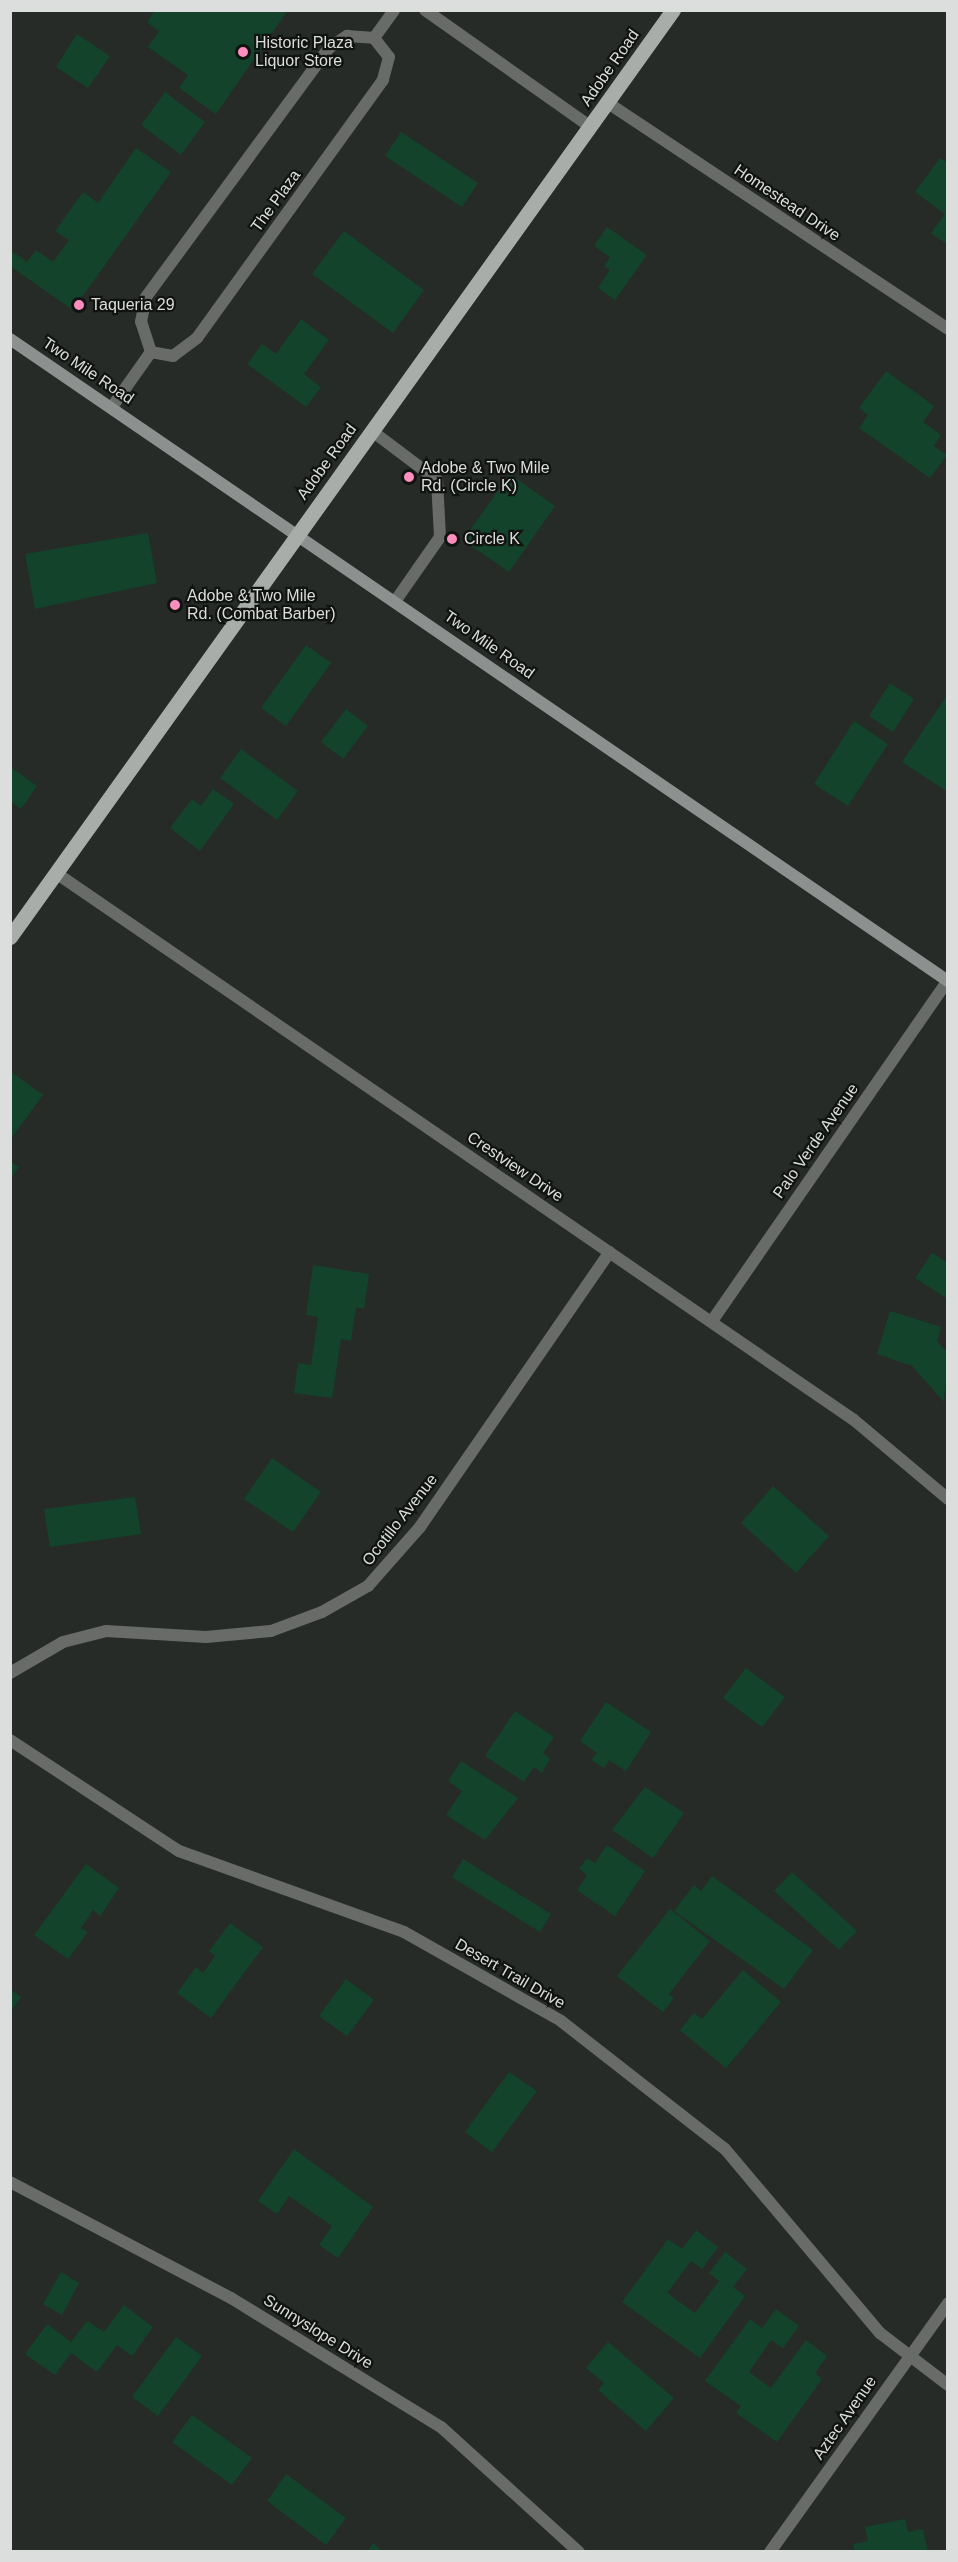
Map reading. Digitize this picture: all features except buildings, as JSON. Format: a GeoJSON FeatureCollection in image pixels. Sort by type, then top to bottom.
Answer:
{"type":"FeatureCollection","features":[{"type":"Feature","properties":{"kind":"main road","name":"Adobe Road"},"geometry":{"type":"LineString","coordinates":[[10,937],[674,10]]}},
{"type":"Feature","properties":{"kind":"street"},"geometry":{"type":"LineString","coordinates":[[112,407],[152,352],[141,322],[146,297],[329,48],[347,36],[374,38],[394,10]]}},
{"type":"Feature","properties":{"kind":"street"},"geometry":{"type":"LineString","coordinates":[[425,10],[591,127]]}},
{"type":"Feature","properties":{"kind":"street","name":"The Plaza"},"geometry":{"type":"LineString","coordinates":[[152,352],[173,356],[197,338],[376,90],[389,57],[374,38]]}},
{"type":"Feature","properties":{"kind":"street","name":"Homestead Drive"},"geometry":{"type":"LineString","coordinates":[[608,103],[948,329]]}},
{"type":"Feature","properties":{"kind":"street","name":"Two Mile Road"},"geometry":{"type":"LineString","coordinates":[[10,339],[296,535],[396,600],[947,981]]}},
{"type":"Feature","properties":{"kind":"street"},"geometry":{"type":"LineString","coordinates":[[372,431],[437,480],[440,537],[396,600]]}},
{"type":"Feature","properties":{"kind":"street","name":"Crestview Drive"},"geometry":{"type":"LineString","coordinates":[[56,873],[854,1420],[948,1499]]}},
{"type":"Feature","properties":{"kind":"street","name":"Palo Verde Avenue"},"geometry":{"type":"LineString","coordinates":[[712,1321],[947,981]]}},
{"type":"Feature","properties":{"kind":"street","name":"Ocotillo Avenue"},"geometry":{"type":"LineString","coordinates":[[10,1673],[63,1642],[106,1631],[206,1637],[271,1631],[322,1612],[368,1586],[420,1527],[610,1252]]}},
{"type":"Feature","properties":{"kind":"street","name":"Desert Trail Drive"},"geometry":{"type":"LineString","coordinates":[[10,1740],[179,1851],[405,1932],[561,2021],[725,2149],[880,2333],[909,2358],[948,2385]]}},
{"type":"Feature","properties":{"kind":"street","name":"Sunnyslope Drive"},"geometry":{"type":"LineString","coordinates":[[10,2182],[231,2298],[441,2427],[579,2552]]}},
{"type":"Feature","properties":{"kind":"street","name":"Aztec Avenue"},"geometry":{"type":"LineString","coordinates":[[770,2552],[948,2303]]}},
{"type":"Feature","properties":{"kind":"place","name":"Historic Plaza Liquor Store"},"geometry":{"type":"Point","coordinates":[243,52]}},
{"type":"Feature","properties":{"kind":"place","name":"Taqueria 29"},"geometry":{"type":"Point","coordinates":[79,305]}},
{"type":"Feature","properties":{"kind":"place","name":"Adobe & Two Mile Rd. (Circle K)"},"geometry":{"type":"Point","coordinates":[409,477]}},
{"type":"Feature","properties":{"kind":"place","name":"Circle K"},"geometry":{"type":"Point","coordinates":[452,539]}},
{"type":"Feature","properties":{"kind":"place","name":"Adobe & Two Mile Rd. (Combat Barber)"},"geometry":{"type":"Point","coordinates":[175,605]}}]}
